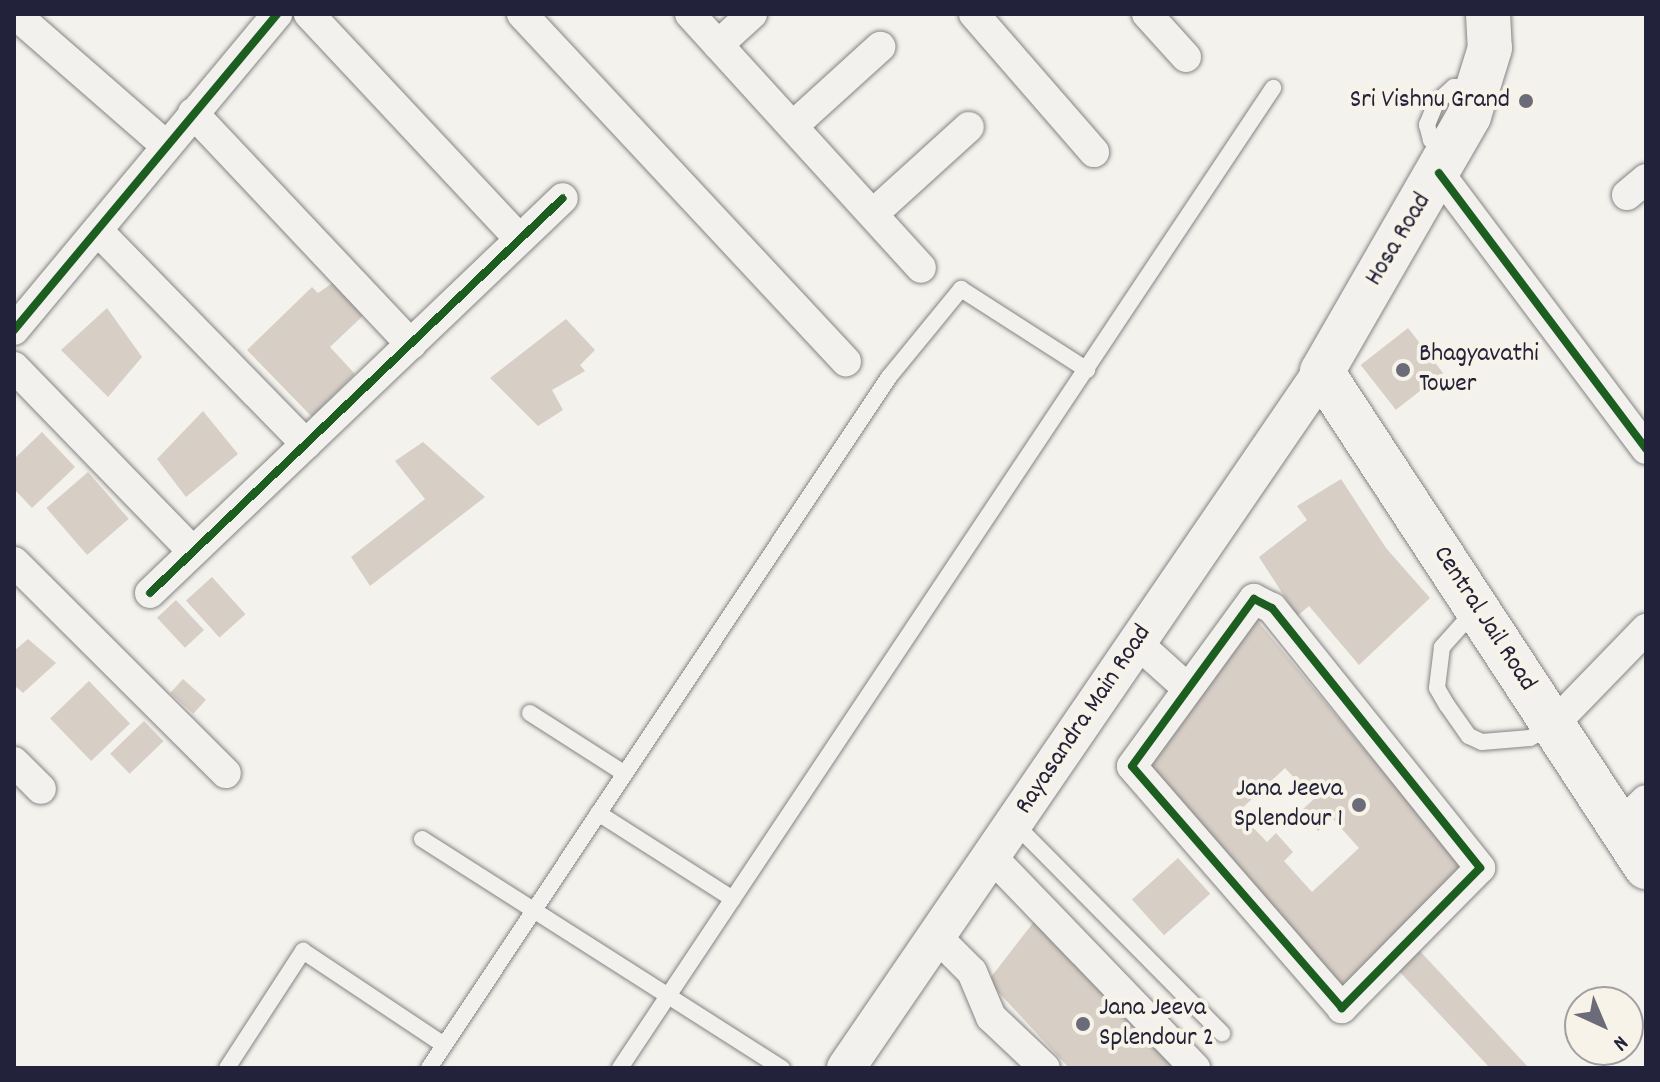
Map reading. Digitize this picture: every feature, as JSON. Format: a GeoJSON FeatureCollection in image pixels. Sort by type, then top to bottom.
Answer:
{"type":"FeatureCollection","features":[{"type":"Feature","properties":{"kind":"main road","name":"Hosa Road"},"geometry":{"type":"LineString","coordinates":[[1322,372],[1444,163],[1479,87],[1490,48],[1488,14]]}},
{"type":"Feature","properties":{"kind":"main road","name":"Central Jail Road"},"geometry":{"type":"LineString","coordinates":[[1322,372],[1553,725],[1633,813],[1646,867]]}},
{"type":"Feature","properties":{"kind":"street"},"geometry":{"type":"LineString","coordinates":[[15,14],[165,145]]}},
{"type":"Feature","properties":{"kind":"street"},"geometry":{"type":"LineString","coordinates":[[19,312],[100,233],[165,145],[277,14]]}},
{"type":"Feature","properties":{"kind":"street"},"geometry":{"type":"LineString","coordinates":[[309,14],[518,237]]}},
{"type":"Feature","properties":{"kind":"street"},"geometry":{"type":"LineString","coordinates":[[522,14],[846,361]]}},
{"type":"Feature","properties":{"kind":"street"},"geometry":{"type":"LineString","coordinates":[[690,14],[921,268]]}},
{"type":"Feature","properties":{"kind":"street"},"geometry":{"type":"LineString","coordinates":[[718,45],[752,14]]}},
{"type":"Feature","properties":{"kind":"street"},"geometry":{"type":"LineString","coordinates":[[974,14],[1094,152]]}},
{"type":"Feature","properties":{"kind":"street"},"geometry":{"type":"LineString","coordinates":[[1147,14],[1186,57]]}},
{"type":"Feature","properties":{"kind":"street"},"geometry":{"type":"LineString","coordinates":[[793,126],[880,47]]}},
{"type":"Feature","properties":{"kind":"street"},"geometry":{"type":"LineString","coordinates":[[193,113],[411,344]]}},
{"type":"Feature","properties":{"kind":"street"},"geometry":{"type":"LineString","coordinates":[[874,213],[969,127]]}},
{"type":"Feature","properties":{"kind":"street"},"geometry":{"type":"LineString","coordinates":[[1444,163],[1646,449]]}},
{"type":"Feature","properties":{"kind":"street"},"geometry":{"type":"LineString","coordinates":[[150,593],[411,344],[518,237],[563,198]]}},
{"type":"Feature","properties":{"kind":"street"},"geometry":{"type":"LineString","coordinates":[[100,233],[306,444]]}},
{"type":"Feature","properties":{"kind":"street"},"geometry":{"type":"LineString","coordinates":[[14,367],[193,552]]}},
{"type":"Feature","properties":{"kind":"street","name":"Rayasandra Main Road"},"geometry":{"type":"LineString","coordinates":[[846,1068],[1322,372]]}},
{"type":"Feature","properties":{"kind":"street"},"geometry":{"type":"LineString","coordinates":[[14,562],[226,773]]}},
{"type":"Feature","properties":{"kind":"street"},"geometry":{"type":"LineString","coordinates":[[1254,599],[1265,603],[1480,868],[1342,1008],[1132,766],[1187,688],[1254,599]]}},
{"type":"Feature","properties":{"kind":"street"},"geometry":{"type":"LineString","coordinates":[[1553,725],[1646,629]]}},
{"type":"Feature","properties":{"kind":"street"},"geometry":{"type":"LineString","coordinates":[[1136,642],[1187,688]]}},
{"type":"Feature","properties":{"kind":"street"},"geometry":{"type":"LineString","coordinates":[[14,762],[41,789]]}},
{"type":"Feature","properties":{"kind":"street"},"geometry":{"type":"LineString","coordinates":[[992,857],[1195,1068]]}},
{"type":"Feature","properties":{"kind":"street"},"geometry":{"type":"LineString","coordinates":[[937,937],[972,972],[991,1017],[1045,1068]]}},
{"type":"Feature","properties":{"kind":"lane"},"geometry":{"type":"LineString","coordinates":[[620,1068],[1273,88]]}},
{"type":"Feature","properties":{"kind":"lane"},"geometry":{"type":"LineString","coordinates":[[429,1068],[889,377],[961,289],[1087,370]]}},
{"type":"Feature","properties":{"kind":"lane"},"geometry":{"type":"LineString","coordinates":[[1476,608],[1442,647],[1437,688],[1447,705],[1469,736],[1482,742],[1530,738],[1553,725]]}},
{"type":"Feature","properties":{"kind":"lane"},"geometry":{"type":"LineString","coordinates":[[530,713],[624,773]]}},
{"type":"Feature","properties":{"kind":"lane"},"geometry":{"type":"LineString","coordinates":[[598,813],[733,899]]}},
{"type":"Feature","properties":{"kind":"lane"},"geometry":{"type":"LineString","coordinates":[[1014,823],[1222,1033]]}},
{"type":"Feature","properties":{"kind":"lane"},"geometry":{"type":"LineString","coordinates":[[422,839],[782,1068]]}},
{"type":"Feature","properties":{"kind":"lane"},"geometry":{"type":"LineString","coordinates":[[227,1068],[303,951],[444,1045]]}},
{"type":"Feature","properties":{"kind":"building"},"geometry":{"type":"Polygon","coordinates":[[[334,282],[367,312],[330,347],[355,374],[312,417],[247,350],[312,287],[318,293],[334,282]]]}},
{"type":"Feature","properties":{"kind":"building"},"geometry":{"type":"Polygon","coordinates":[[[107,308],[142,357],[108,397],[61,350],[107,308]]]}},
{"type":"Feature","properties":{"kind":"building"},"geometry":{"type":"Polygon","coordinates":[[[566,319],[595,350],[580,365],[585,371],[552,390],[563,410],[538,426],[490,378],[566,319]]]}},
{"type":"Feature","properties":{"kind":"building","name":"Bhagyavathi Tower"},"geometry":{"type":"Polygon","coordinates":[[[1408,328],[1443,373],[1396,410],[1361,365],[1408,328]]]}},
{"type":"Feature","properties":{"kind":"building"},"geometry":{"type":"Polygon","coordinates":[[[203,411],[238,454],[186,497],[157,459],[203,411]]]}},
{"type":"Feature","properties":{"kind":"building"},"geometry":{"type":"Polygon","coordinates":[[[42,432],[75,467],[32,508],[14,489],[14,459],[42,432]]]}},
{"type":"Feature","properties":{"kind":"building"},"geometry":{"type":"Polygon","coordinates":[[[423,442],[485,497],[370,586],[351,557],[425,499],[395,461],[423,442]]]}},
{"type":"Feature","properties":{"kind":"building"},"geometry":{"type":"Polygon","coordinates":[[[88,472],[129,519],[87,555],[46,508],[88,472]]]}},
{"type":"Feature","properties":{"kind":"building"},"geometry":{"type":"Polygon","coordinates":[[[1341,479],[1386,548],[1430,598],[1359,665],[1309,606],[1297,616],[1259,557],[1307,520],[1297,506],[1341,479]]]}},
{"type":"Feature","properties":{"kind":"building"},"geometry":{"type":"Polygon","coordinates":[[[212,577],[245,614],[219,638],[186,600],[212,577]]]}},
{"type":"Feature","properties":{"kind":"building"},"geometry":{"type":"Polygon","coordinates":[[[176,600],[204,630],[185,648],[157,618],[176,600]]]}},
{"type":"Feature","properties":{"kind":"building","name":"Jana Jeeva Splendour 1"},"geometry":{"type":"Polygon","coordinates":[[[1255,618],[1467,872],[1342,999],[1141,769],[1255,618]],[[1285,768],[1238,812],[1267,842],[1276,833],[1293,852],[1284,861],[1312,892],[1359,848],[1332,818],[1318,831],[1301,811],[1314,799],[1285,768]]]}},
{"type":"Feature","properties":{"kind":"building"},"geometry":{"type":"Polygon","coordinates":[[[28,639],[56,663],[23,693],[14,685],[14,651],[28,639]]]}},
{"type":"Feature","properties":{"kind":"building"},"geometry":{"type":"Polygon","coordinates":[[[183,679],[206,700],[193,714],[170,693],[183,679]]]}},
{"type":"Feature","properties":{"kind":"building"},"geometry":{"type":"Polygon","coordinates":[[[89,681],[130,723],[91,761],[50,719],[89,681]]]}},
{"type":"Feature","properties":{"kind":"building"},"geometry":{"type":"Polygon","coordinates":[[[144,721],[163,741],[130,774],[110,754],[144,721]]]}},
{"type":"Feature","properties":{"kind":"building"},"geometry":{"type":"Polygon","coordinates":[[[1178,858],[1210,894],[1164,935],[1132,899],[1178,858]]]}},
{"type":"Feature","properties":{"kind":"building","name":"Jana Jeeva Splendour 2"},"geometry":{"type":"Polygon","coordinates":[[[1036,919],[1179,1068],[1069,1068],[988,981],[1036,919]]]}},
{"type":"Feature","properties":{"kind":"building"},"geometry":{"type":"Polygon","coordinates":[[[1418,949],[1529,1068],[1490,1068],[1397,969],[1418,949]]]}},
{"type":"Feature","properties":{"kind":"cycle path"},"geometry":{"type":"LineString","coordinates":[[14,330],[277,14]]}},
{"type":"Feature","properties":{"kind":"cycle path"},"geometry":{"type":"LineString","coordinates":[[1439,173],[1646,449]]}},
{"type":"Feature","properties":{"kind":"cycle path"},"geometry":{"type":"LineString","coordinates":[[150,593],[563,198]]}},
{"type":"Feature","properties":{"kind":"cycle path"},"geometry":{"type":"LineString","coordinates":[[1254,599],[1272,608],[1480,868],[1342,1008],[1132,766],[1254,599]]}},
{"type":"Feature","properties":{"kind":"place","name":"Sri Vishnu Grand"},"geometry":{"type":"Point","coordinates":[1526,101]}},
{"type":"Feature","properties":{"kind":"place","name":"Bhagyavathi Tower"},"geometry":{"type":"Point","coordinates":[1403,370]}},
{"type":"Feature","properties":{"kind":"place","name":"Jana Jeeva Splendour 1"},"geometry":{"type":"Point","coordinates":[1359,805]}},
{"type":"Feature","properties":{"kind":"place","name":"Jana Jeeva Splendour 2"},"geometry":{"type":"Point","coordinates":[1083,1024]}}]}
